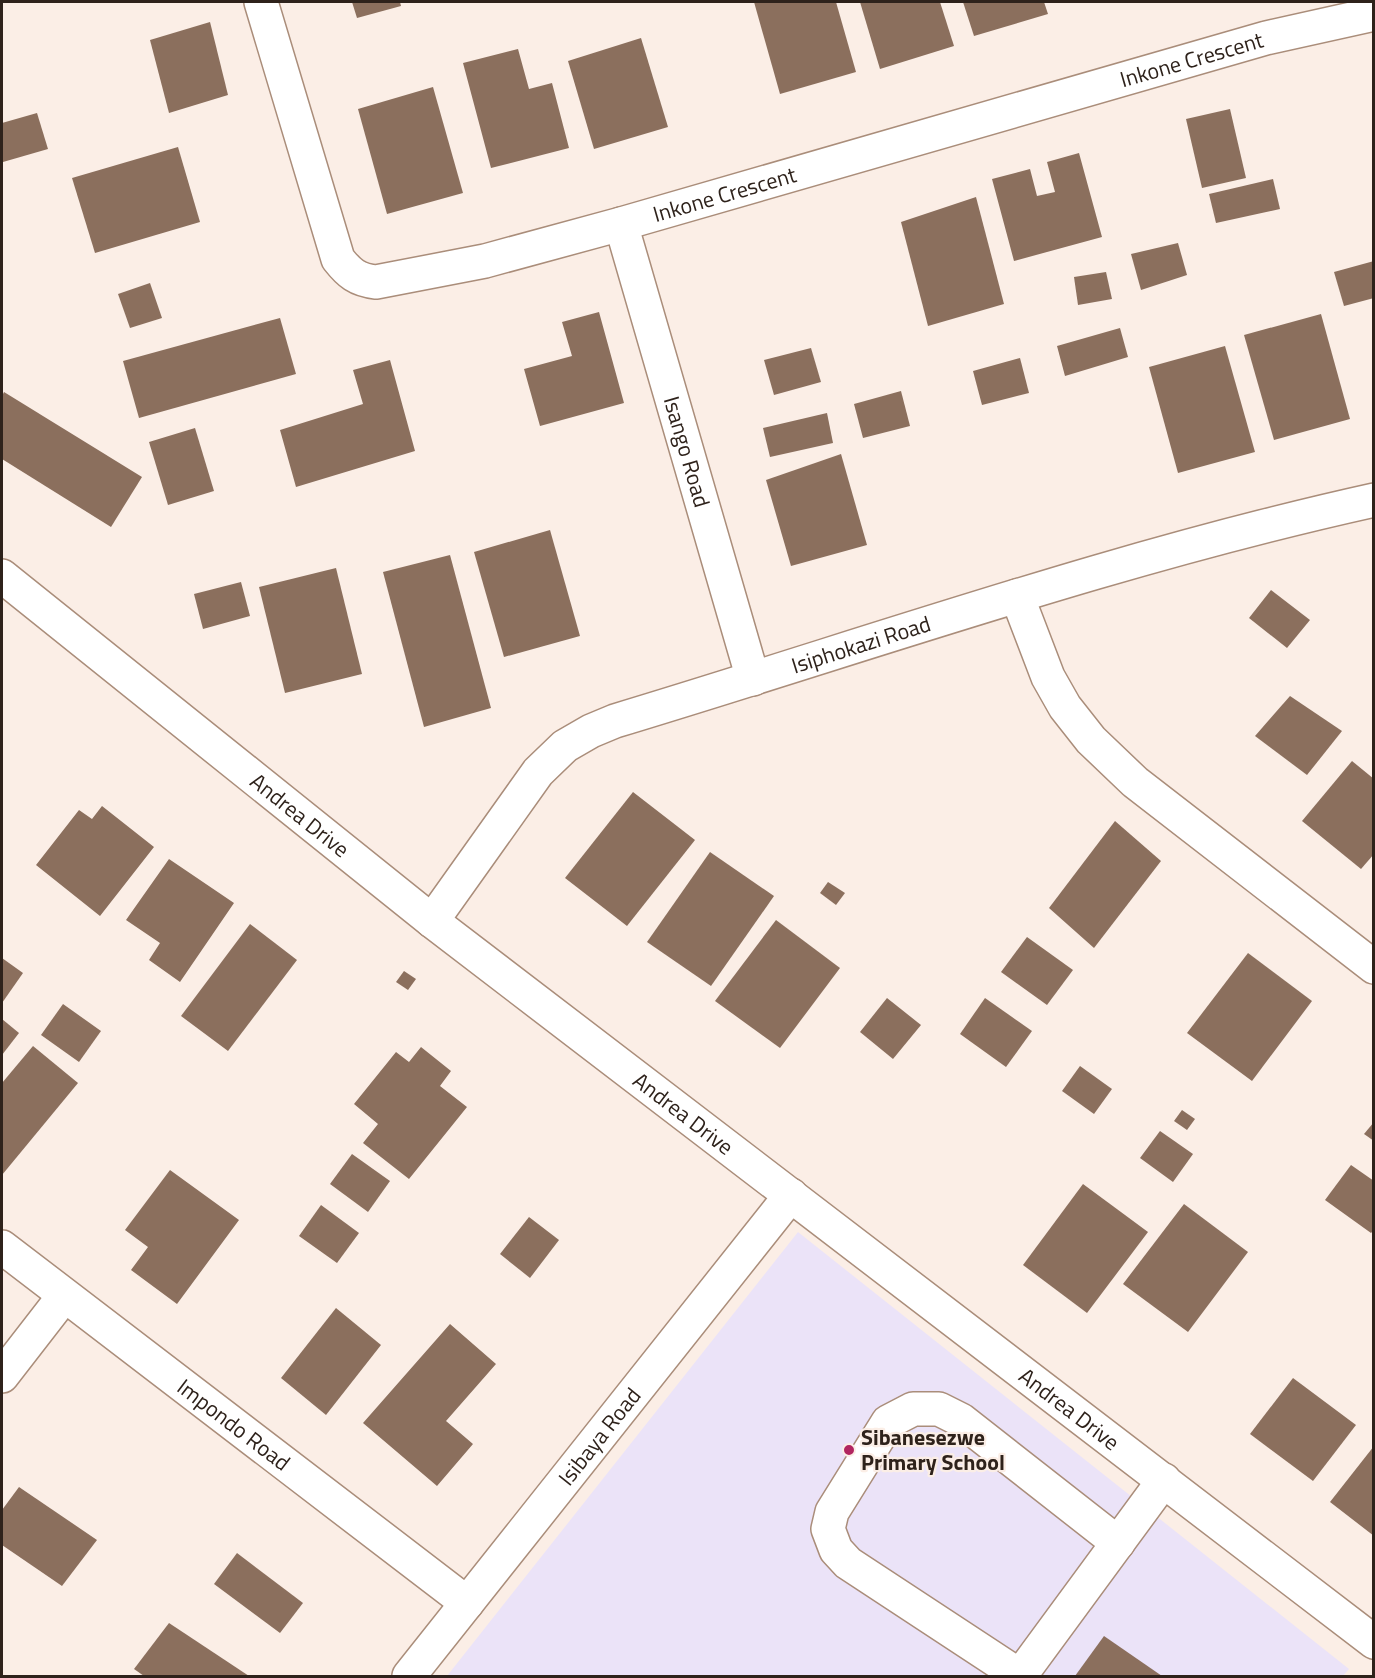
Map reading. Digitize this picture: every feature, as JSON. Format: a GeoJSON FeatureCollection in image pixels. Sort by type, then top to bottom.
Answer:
{"type":"FeatureCollection","features":[{"type":"Feature","properties":{"kind":"street","name":"Inkone Crescent"},"geometry":{"type":"LineString","coordinates":[[261,2],[338,258],[349,273],[362,280],[376,282],[485,261],[1266,38],[1374,14]]}},
{"type":"Feature","properties":{"kind":"street","name":"Isango Road"},"geometry":{"type":"LineString","coordinates":[[621,224],[753,679]]}},
{"type":"Feature","properties":{"kind":"street","name":"Isiphokazi Road"},"geometry":{"type":"LineString","coordinates":[[432,921],[538,772],[565,746],[591,731],[615,721],[1017,596],[1280,521],[1374,500]]}},
{"type":"Feature","properties":{"kind":"street","name":"Andrea Drive"},"geometry":{"type":"LineString","coordinates":[[2,576],[432,921],[1374,1642]]}},
{"type":"Feature","properties":{"kind":"street"},"geometry":{"type":"LineString","coordinates":[[1017,596],[1048,677],[1065,707],[1091,740],[1135,782],[1374,967]]}},
{"type":"Feature","properties":{"kind":"street","name":"Isibaya Road"},"geometry":{"type":"LineString","coordinates":[[409,1677],[791,1195]]}},
{"type":"Feature","properties":{"kind":"street","name":"Impondo Road"},"geometry":{"type":"LineString","coordinates":[[2,1247],[63,1296],[467,1603]]}},
{"type":"Feature","properties":{"kind":"street"},"geometry":{"type":"LineString","coordinates":[[2,1376],[63,1296]]}},
{"type":"Feature","properties":{"kind":"street"},"geometry":{"type":"LineString","coordinates":[[1118,1543],[961,1420],[939,1410],[914,1409],[888,1422],[832,1512],[828,1529],[836,1550],[848,1563],[1020,1676],[1118,1543],[1164,1480]]}},
{"type":"Feature","properties":{"kind":"shaded area","name":"Sibanesezwe Primary School"},"geometry":{"type":"Polygon","coordinates":[[[798,1232],[1349,1669],[1343,1676],[447,1676],[798,1232]]]}},
{"type":"Feature","properties":{"kind":"building"},"geometry":{"type":"Polygon","coordinates":[[[352,2],[400,2],[401,6],[357,18],[352,2]]]}},
{"type":"Feature","properties":{"kind":"building"},"geometry":{"type":"Polygon","coordinates":[[[754,2],[836,2],[856,72],[780,94],[754,2]]]}},
{"type":"Feature","properties":{"kind":"building"},"geometry":{"type":"Polygon","coordinates":[[[860,2],[940,2],[954,46],[880,69],[860,2]]]}},
{"type":"Feature","properties":{"kind":"building"},"geometry":{"type":"Polygon","coordinates":[[[963,2],[1044,2],[1048,14],[974,36],[963,2]]]}},
{"type":"Feature","properties":{"kind":"building"},"geometry":{"type":"Polygon","coordinates":[[[210,22],[228,95],[169,113],[150,40],[210,22]]]}},
{"type":"Feature","properties":{"kind":"building"},"geometry":{"type":"Polygon","coordinates":[[[641,38],[668,127],[594,149],[568,61],[641,38]]]}},
{"type":"Feature","properties":{"kind":"building"},"geometry":{"type":"Polygon","coordinates":[[[518,49],[529,89],[552,83],[569,148],[491,168],[463,63],[518,49]]]}},
{"type":"Feature","properties":{"kind":"building"},"geometry":{"type":"Polygon","coordinates":[[[433,87],[463,193],[387,214],[358,109],[433,87]]]}},
{"type":"Feature","properties":{"kind":"building"},"geometry":{"type":"Polygon","coordinates":[[[1230,109],[1246,178],[1202,188],[1186,119],[1230,109]]]}},
{"type":"Feature","properties":{"kind":"building"},"geometry":{"type":"Polygon","coordinates":[[[37,113],[48,149],[3,162],[2,123],[37,113]]]}},
{"type":"Feature","properties":{"kind":"building"},"geometry":{"type":"Polygon","coordinates":[[[178,147],[200,222],[95,253],[72,178],[178,147]]]}},
{"type":"Feature","properties":{"kind":"building"},"geometry":{"type":"Polygon","coordinates":[[[1079,153],[1102,237],[1014,261],[992,179],[1030,169],[1037,196],[1055,192],[1047,162],[1079,153]]]}},
{"type":"Feature","properties":{"kind":"building"},"geometry":{"type":"Polygon","coordinates":[[[1273,179],[1280,209],[1216,223],[1209,194],[1273,179]]]}},
{"type":"Feature","properties":{"kind":"building"},"geometry":{"type":"Polygon","coordinates":[[[976,197],[1004,304],[928,326],[901,222],[976,197]]]}},
{"type":"Feature","properties":{"kind":"building"},"geometry":{"type":"Polygon","coordinates":[[[1178,243],[1187,275],[1141,290],[1131,254],[1178,243]]]}},
{"type":"Feature","properties":{"kind":"building"},"geometry":{"type":"Polygon","coordinates":[[[1374,261],[1374,298],[1344,306],[1334,272],[1374,261]]]}},
{"type":"Feature","properties":{"kind":"building"},"geometry":{"type":"Polygon","coordinates":[[[1106,272],[1112,299],[1078,305],[1074,277],[1106,272]]]}},
{"type":"Feature","properties":{"kind":"building"},"geometry":{"type":"Polygon","coordinates":[[[150,283],[162,318],[130,328],[118,294],[150,283]]]}},
{"type":"Feature","properties":{"kind":"building"},"geometry":{"type":"Polygon","coordinates":[[[599,312],[624,403],[540,426],[524,369],[572,356],[562,322],[599,312]]]}},
{"type":"Feature","properties":{"kind":"building"},"geometry":{"type":"Polygon","coordinates":[[[1321,314],[1350,419],[1274,440],[1244,335],[1321,314]]]}},
{"type":"Feature","properties":{"kind":"building"},"geometry":{"type":"Polygon","coordinates":[[[280,318],[296,374],[139,418],[123,361],[280,318]]]}},
{"type":"Feature","properties":{"kind":"building"},"geometry":{"type":"Polygon","coordinates":[[[1120,328],[1128,357],[1065,376],[1057,346],[1120,328]]]}},
{"type":"Feature","properties":{"kind":"building"},"geometry":{"type":"Polygon","coordinates":[[[1225,346],[1255,452],[1178,473],[1149,367],[1225,346]]]}},
{"type":"Feature","properties":{"kind":"building"},"geometry":{"type":"Polygon","coordinates":[[[811,348],[821,382],[774,395],[764,360],[811,348]]]}},
{"type":"Feature","properties":{"kind":"building"},"geometry":{"type":"Polygon","coordinates":[[[1020,358],[1029,393],[982,405],[973,371],[1020,358]]]}},
{"type":"Feature","properties":{"kind":"building"},"geometry":{"type":"Polygon","coordinates":[[[390,360],[415,451],[296,487],[280,430],[363,404],[353,370],[390,360]]]}},
{"type":"Feature","properties":{"kind":"building"},"geometry":{"type":"Polygon","coordinates":[[[901,391],[910,426],[863,438],[854,404],[901,391]]]}},
{"type":"Feature","properties":{"kind":"building"},"geometry":{"type":"Polygon","coordinates":[[[4,392],[142,477],[111,527],[2,459],[2,396],[4,392]]]}},
{"type":"Feature","properties":{"kind":"building"},"geometry":{"type":"Polygon","coordinates":[[[827,413],[833,443],[770,457],[763,428],[827,413]]]}},
{"type":"Feature","properties":{"kind":"building"},"geometry":{"type":"Polygon","coordinates":[[[195,428],[214,491],[168,505],[149,442],[195,428]]]}},
{"type":"Feature","properties":{"kind":"building"},"geometry":{"type":"Polygon","coordinates":[[[841,454],[867,545],[791,566],[766,480],[841,454]]]}},
{"type":"Feature","properties":{"kind":"building"},"geometry":{"type":"Polygon","coordinates":[[[550,530],[580,636],[504,657],[474,552],[550,530]]]}},
{"type":"Feature","properties":{"kind":"building"},"geometry":{"type":"Polygon","coordinates":[[[450,555],[491,708],[424,727],[383,572],[450,555]]]}},
{"type":"Feature","properties":{"kind":"building"},"geometry":{"type":"Polygon","coordinates":[[[336,568],[362,674],[285,693],[259,587],[336,568]]]}},
{"type":"Feature","properties":{"kind":"building"},"geometry":{"type":"Polygon","coordinates":[[[241,582],[250,616],[203,629],[194,594],[241,582]]]}},
{"type":"Feature","properties":{"kind":"building"},"geometry":{"type":"Polygon","coordinates":[[[1271,590],[1310,620],[1287,648],[1249,618],[1271,590]]]}},
{"type":"Feature","properties":{"kind":"building"},"geometry":{"type":"Polygon","coordinates":[[[1290,696],[1342,731],[1307,775],[1255,736],[1290,696]]]}},
{"type":"Feature","properties":{"kind":"building"},"geometry":{"type":"Polygon","coordinates":[[[1352,761],[1374,779],[1374,854],[1361,869],[1302,821],[1352,761]]]}},
{"type":"Feature","properties":{"kind":"building"},"geometry":{"type":"Polygon","coordinates":[[[633,792],[695,840],[627,926],[565,878],[633,792]]]}},
{"type":"Feature","properties":{"kind":"building"},"geometry":{"type":"Polygon","coordinates":[[[102,806],[154,847],[100,916],[36,865],[79,810],[92,819],[102,806]]]}},
{"type":"Feature","properties":{"kind":"building"},"geometry":{"type":"Polygon","coordinates":[[[1115,821],[1161,861],[1094,948],[1049,908],[1115,821]]]}},
{"type":"Feature","properties":{"kind":"building"},"geometry":{"type":"Polygon","coordinates":[[[710,852],[774,896],[711,986],[647,942],[710,852]]]}},
{"type":"Feature","properties":{"kind":"building"},"geometry":{"type":"Polygon","coordinates":[[[169,859],[234,903],[180,982],[149,960],[160,943],[126,920],[169,859]]]}},
{"type":"Feature","properties":{"kind":"building"},"geometry":{"type":"Polygon","coordinates":[[[828,882],[845,893],[836,905],[820,893],[828,882]]]}},
{"type":"Feature","properties":{"kind":"building"},"geometry":{"type":"Polygon","coordinates":[[[776,920],[840,968],[780,1048],[715,1001],[776,920]]]}},
{"type":"Feature","properties":{"kind":"building"},"geometry":{"type":"Polygon","coordinates":[[[250,924],[297,960],[228,1051],[181,1016],[250,924]]]}},
{"type":"Feature","properties":{"kind":"building"},"geometry":{"type":"Polygon","coordinates":[[[1027,937],[1073,970],[1047,1005],[1001,972],[1027,937]]]}},
{"type":"Feature","properties":{"kind":"building"},"geometry":{"type":"Polygon","coordinates":[[[1248,953],[1312,1001],[1252,1081],[1187,1033],[1248,953]]]}},
{"type":"Feature","properties":{"kind":"building"},"geometry":{"type":"Polygon","coordinates":[[[2,958],[23,973],[2,1003],[2,958]]]}},
{"type":"Feature","properties":{"kind":"building"},"geometry":{"type":"Polygon","coordinates":[[[404,971],[416,979],[408,990],[396,982],[404,971]]]}},
{"type":"Feature","properties":{"kind":"building"},"geometry":{"type":"Polygon","coordinates":[[[887,998],[921,1025],[893,1059],[860,1032],[887,998]]]}},
{"type":"Feature","properties":{"kind":"building"},"geometry":{"type":"Polygon","coordinates":[[[985,998],[1032,1031],[1006,1067],[960,1034],[985,998]]]}},
{"type":"Feature","properties":{"kind":"building"},"geometry":{"type":"Polygon","coordinates":[[[63,1004],[101,1031],[79,1062],[41,1035],[63,1004]]]}},
{"type":"Feature","properties":{"kind":"building"},"geometry":{"type":"Polygon","coordinates":[[[2,1019],[19,1033],[2,1055],[2,1019]]]}},
{"type":"Feature","properties":{"kind":"building"},"geometry":{"type":"Polygon","coordinates":[[[33,1046],[78,1083],[2,1175],[2,1083],[33,1046]]]}},
{"type":"Feature","properties":{"kind":"building"},"geometry":{"type":"Polygon","coordinates":[[[421,1047],[451,1071],[440,1086],[467,1107],[409,1179],[363,1143],[378,1124],[354,1104],[396,1052],[409,1062],[421,1047]]]}},
{"type":"Feature","properties":{"kind":"building"},"geometry":{"type":"Polygon","coordinates":[[[1080,1066],[1112,1089],[1094,1114],[1062,1091],[1080,1066]]]}},
{"type":"Feature","properties":{"kind":"building"},"geometry":{"type":"Polygon","coordinates":[[[1182,1110],[1195,1119],[1187,1130],[1174,1121],[1182,1110]]]}},
{"type":"Feature","properties":{"kind":"building"},"geometry":{"type":"Polygon","coordinates":[[[1374,1122],[1374,1141],[1364,1134],[1374,1122]]]}},
{"type":"Feature","properties":{"kind":"building"},"geometry":{"type":"Polygon","coordinates":[[[1160,1131],[1193,1154],[1173,1182],[1140,1158],[1160,1131]]]}},
{"type":"Feature","properties":{"kind":"building"},"geometry":{"type":"Polygon","coordinates":[[[352,1154],[390,1181],[368,1212],[330,1184],[352,1154]]]}},
{"type":"Feature","properties":{"kind":"building"},"geometry":{"type":"Polygon","coordinates":[[[1351,1165],[1374,1181],[1374,1230],[1371,1233],[1325,1200],[1351,1165]]]}},
{"type":"Feature","properties":{"kind":"building"},"geometry":{"type":"Polygon","coordinates":[[[170,1170],[239,1220],[177,1304],[131,1270],[148,1247],[125,1230],[170,1170]]]}},
{"type":"Feature","properties":{"kind":"building"},"geometry":{"type":"Polygon","coordinates":[[[1083,1184],[1148,1232],[1087,1313],[1023,1265],[1083,1184]]]}},
{"type":"Feature","properties":{"kind":"building"},"geometry":{"type":"Polygon","coordinates":[[[1184,1204],[1248,1252],[1188,1332],[1123,1284],[1184,1204]]]}},
{"type":"Feature","properties":{"kind":"building"},"geometry":{"type":"Polygon","coordinates":[[[321,1205],[359,1233],[337,1263],[299,1236],[321,1205]]]}},
{"type":"Feature","properties":{"kind":"building"},"geometry":{"type":"Polygon","coordinates":[[[529,1217],[559,1240],[530,1278],[500,1254],[529,1217]]]}},
{"type":"Feature","properties":{"kind":"building"},"geometry":{"type":"Polygon","coordinates":[[[336,1308],[381,1345],[326,1415],[281,1378],[336,1308]]]}},
{"type":"Feature","properties":{"kind":"building"},"geometry":{"type":"Polygon","coordinates":[[[450,1324],[496,1364],[446,1421],[473,1444],[437,1486],[363,1423],[450,1324]]]}},
{"type":"Feature","properties":{"kind":"building"},"geometry":{"type":"Polygon","coordinates":[[[1293,1378],[1356,1425],[1313,1481],[1250,1434],[1293,1378]]]}},
{"type":"Feature","properties":{"kind":"building"},"geometry":{"type":"Polygon","coordinates":[[[1374,1446],[1374,1536],[1330,1502],[1374,1446]]]}},
{"type":"Feature","properties":{"kind":"building"},"geometry":{"type":"Polygon","coordinates":[[[19,1487],[97,1540],[62,1586],[2,1545],[2,1510],[19,1487]]]}},
{"type":"Feature","properties":{"kind":"building"},"geometry":{"type":"Polygon","coordinates":[[[237,1553],[303,1603],[280,1633],[214,1584],[237,1553]]]}},
{"type":"Feature","properties":{"kind":"building"},"geometry":{"type":"Polygon","coordinates":[[[169,1623],[249,1676],[144,1676],[134,1669],[169,1623]]]}},
{"type":"Feature","properties":{"kind":"building"},"geometry":{"type":"Polygon","coordinates":[[[1104,1636],[1162,1676],[1075,1676],[1104,1636]]]}},
{"type":"Feature","properties":{"kind":"place","name":"Sibanesezwe Primary School"},"geometry":{"type":"Point","coordinates":[849,1450]}}]}
